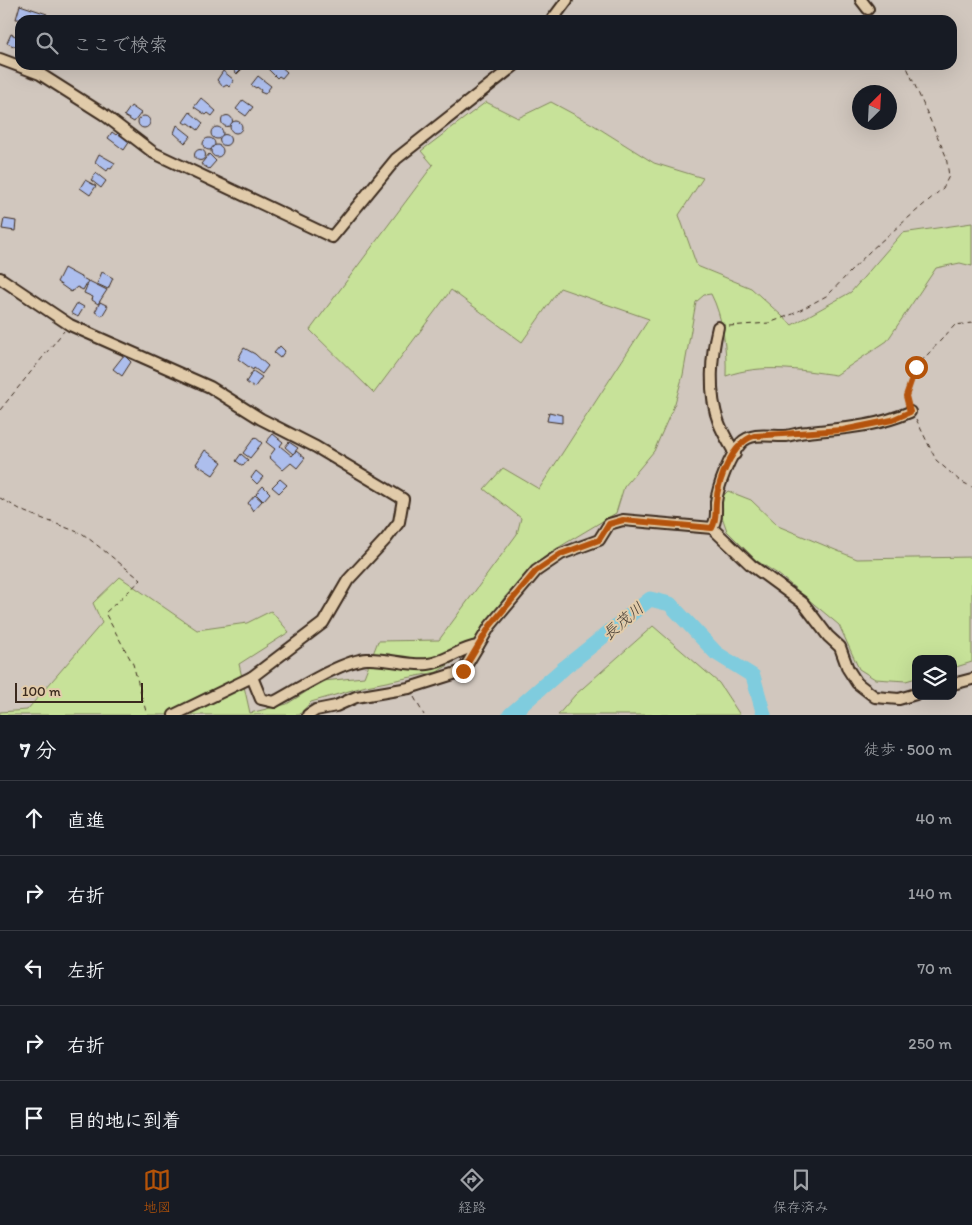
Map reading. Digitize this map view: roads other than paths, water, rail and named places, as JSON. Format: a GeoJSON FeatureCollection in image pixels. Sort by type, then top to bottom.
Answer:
{"type":"FeatureCollection","features":[{"type":"Feature","properties":{"kind":"street"},"geometry":{"type":"LineString","coordinates":[[556,15],[567,0]]}},
{"type":"Feature","properties":{"kind":"street"},"geometry":{"type":"LineString","coordinates":[[861,0],[868,9]]}},
{"type":"Feature","properties":{"kind":"street"},"geometry":{"type":"LineString","coordinates":[[0,59],[15,65]]}},
{"type":"Feature","properties":{"kind":"street"},"geometry":{"type":"LineString","coordinates":[[29,70],[40,74],[103,114],[154,152],[332,236],[396,159],[509,70]]}},
{"type":"Feature","properties":{"kind":"street"},"geometry":{"type":"LineString","coordinates":[[0,278],[70,325],[210,387],[261,419],[316,447],[403,499],[398,522],[386,539],[348,580],[322,623],[252,677],[174,715]]}},
{"type":"Feature","properties":{"kind":"street"},"geometry":{"type":"LineString","coordinates":[[718,327],[713,346],[713,396],[718,422],[735,454]]}},
{"type":"Feature","properties":{"kind":"street"},"geometry":{"type":"LineString","coordinates":[[712,528],[717,519],[716,501],[724,475],[741,443],[754,436],[843,430],[892,420],[910,412]]}},
{"type":"Feature","properties":{"kind":"street"},"geometry":{"type":"LineString","coordinates":[[308,715],[316,710],[336,706],[356,696],[384,690],[409,688],[463,671],[508,604],[536,571],[561,554],[599,540],[609,524],[623,520],[712,528],[751,565],[803,603],[828,636],[840,647],[848,669],[857,683],[874,697],[899,699],[912,695]]}},
{"type":"Feature","properties":{"kind":"street"},"geometry":{"type":"LineString","coordinates":[[252,677],[261,699],[274,702],[325,673],[366,659],[429,664],[449,657],[466,647],[478,646]]}},
{"type":"Feature","properties":{"kind":"street"},"geometry":{"type":"LineString","coordinates":[[957,683],[972,678]]}},
{"type":"Feature","properties":{"kind":"waterway","name":"長茂川"},"geometry":{"type":"LineString","coordinates":[[510,715],[564,668],[650,599],[670,604],[716,653],[753,676],[764,715]]}}]}
